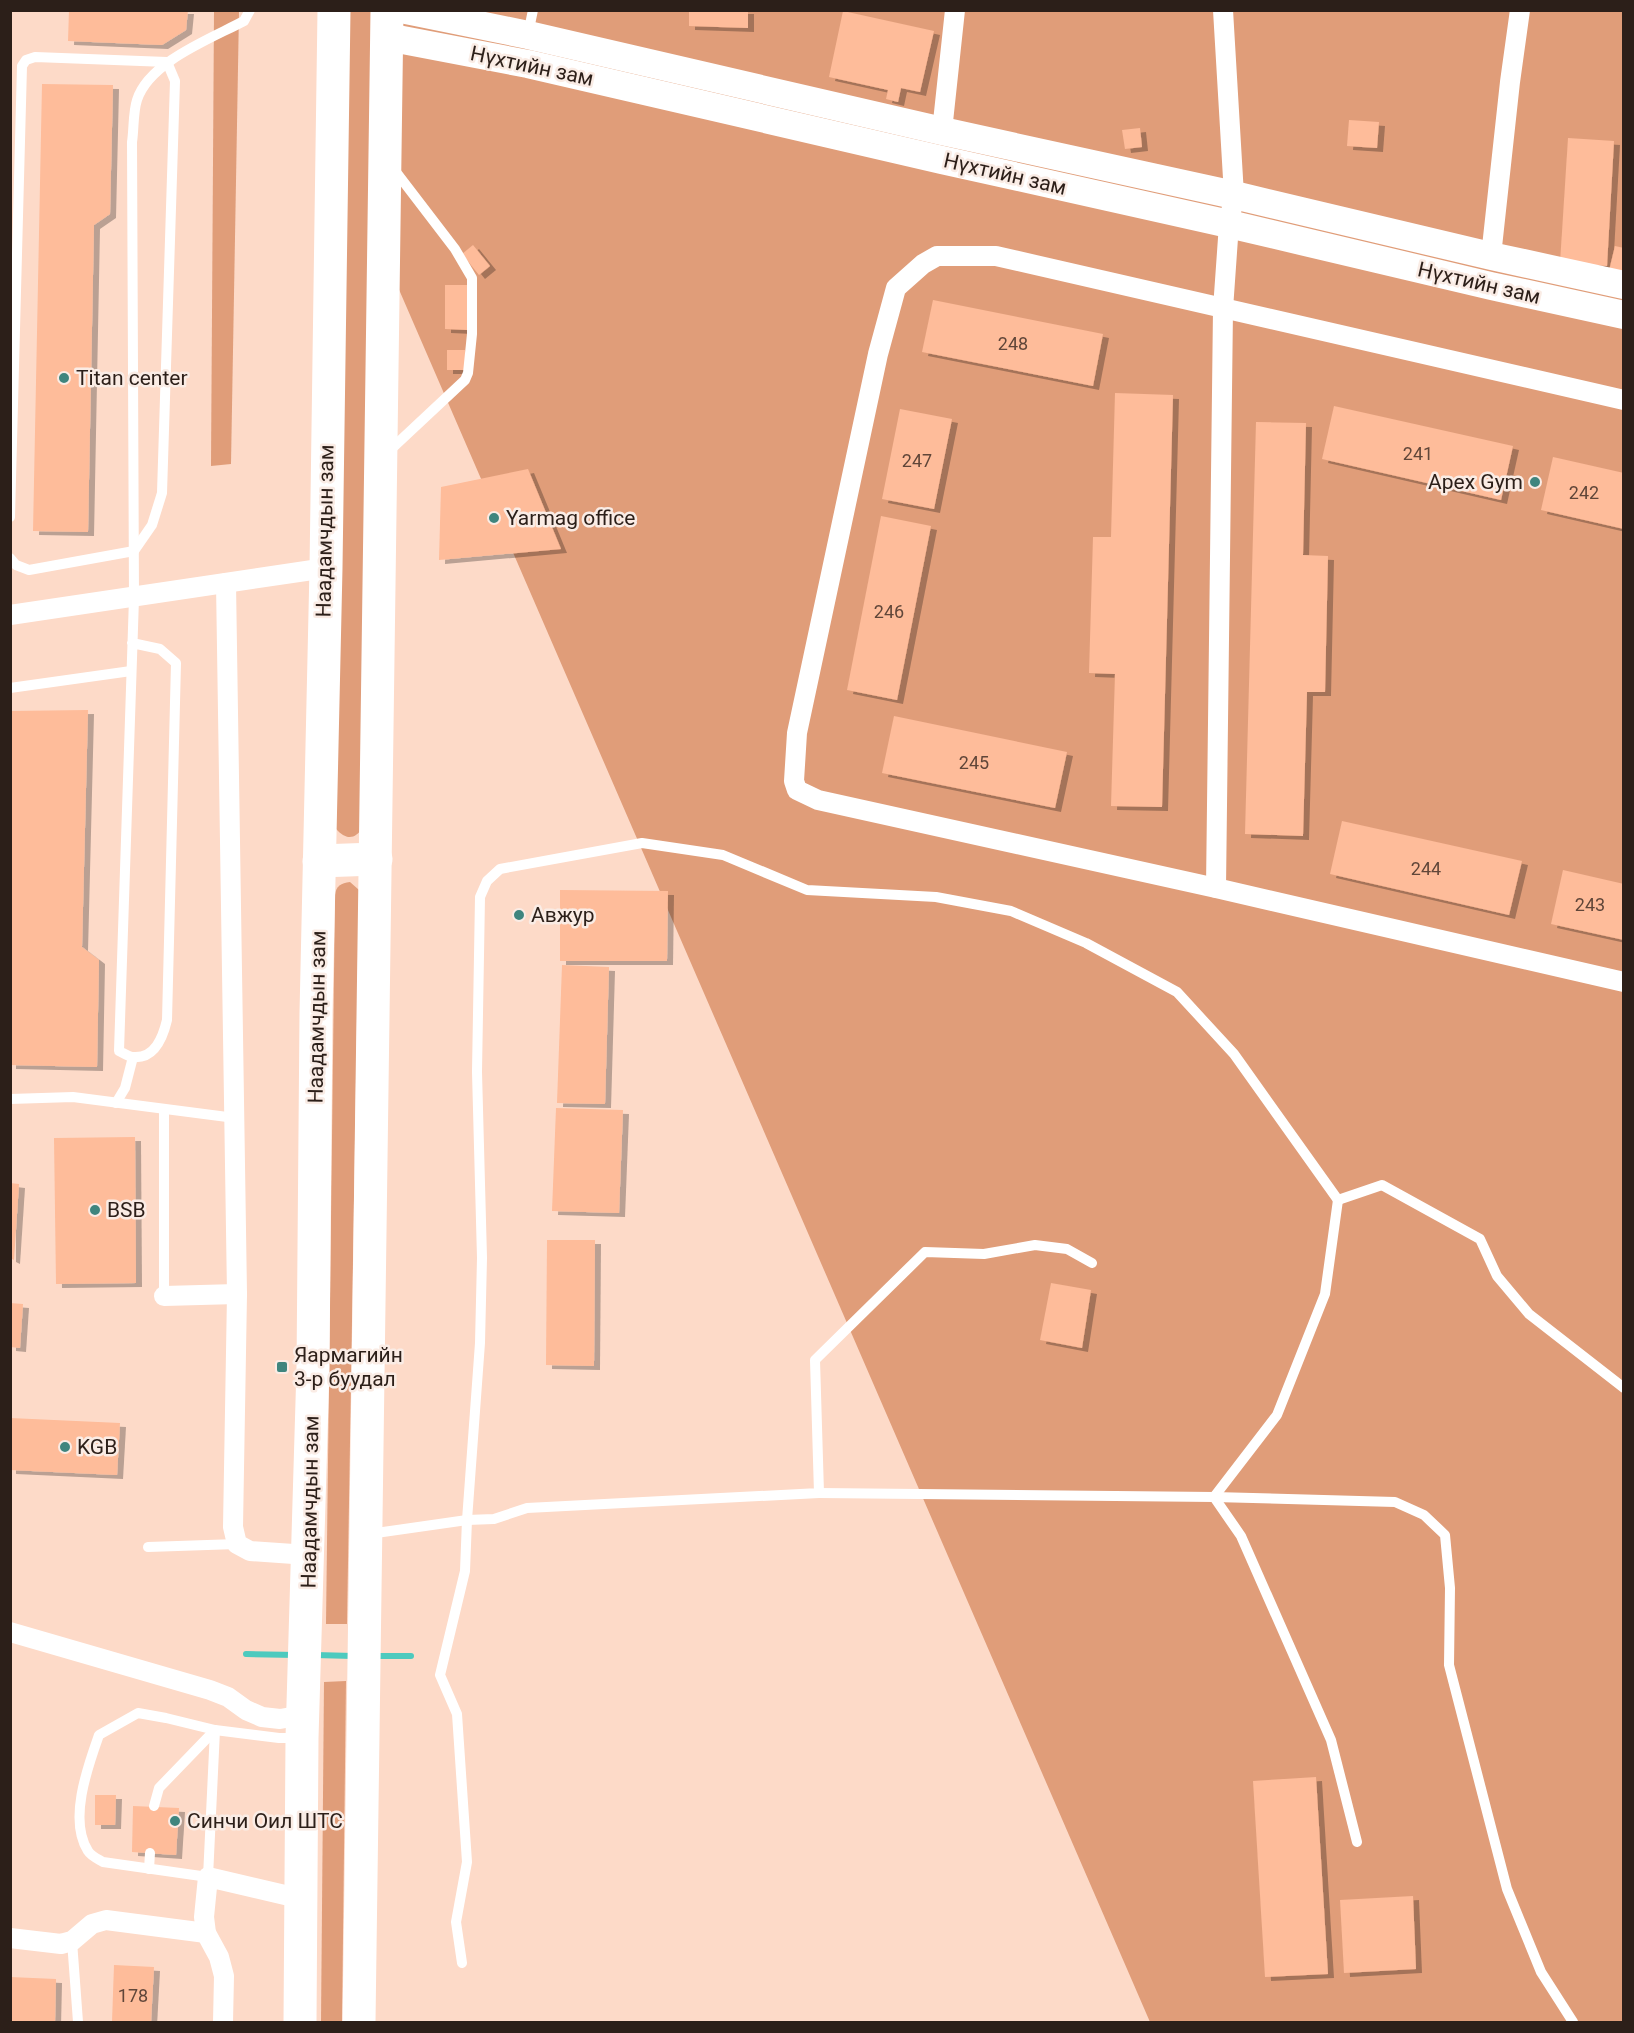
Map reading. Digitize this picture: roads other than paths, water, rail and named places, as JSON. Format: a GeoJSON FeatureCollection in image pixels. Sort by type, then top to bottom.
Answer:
{"type":"FeatureCollection","features":[{"type":"Feature","properties":{"kind":"highway","name":"Наадамчдын зам"},"geometry":{"type":"LineString","coordinates":[[300,2022],[303,1726],[315,1238],[319,861],[326,568],[333,10]]}},
{"type":"Feature","properties":{"kind":"highway"},"geometry":{"type":"LineString","coordinates":[[359,2022],[387,24]]}},
{"type":"Feature","properties":{"kind":"highway"},"geometry":{"type":"LineString","coordinates":[[319,861],[376,859]]}},
{"type":"Feature","properties":{"kind":"main road","name":"Нүхтийн зам"},"geometry":{"type":"LineString","coordinates":[[406,10],[530,23],[942,131],[1623,285]]}},
{"type":"Feature","properties":{"kind":"main road","name":"Нүхтийн зам"},"geometry":{"type":"LineString","coordinates":[[387,24],[539,67],[1623,315]]}},
{"type":"Feature","properties":{"kind":"street"},"geometry":{"type":"LineString","coordinates":[[942,131],[955,10]]}},
{"type":"Feature","properties":{"kind":"street"},"geometry":{"type":"LineString","coordinates":[[1216,888],[1222,309],[1233,195],[1223,10]]}},
{"type":"Feature","properties":{"kind":"street"},"geometry":{"type":"LineString","coordinates":[[1491,256],[1520,10]]}},
{"type":"Feature","properties":{"kind":"street"},"geometry":{"type":"LineString","coordinates":[[1623,400],[996,256],[937,256],[923,264],[896,288],[878,354],[797,733],[794,781],[797,790],[818,800],[1216,888],[1623,982]]}},
{"type":"Feature","properties":{"kind":"street"},"geometry":{"type":"LineString","coordinates":[[10,615],[326,568]]}},
{"type":"Feature","properties":{"kind":"street"},"geometry":{"type":"LineString","coordinates":[[226,583],[237,1294],[233,1527],[237,1544],[250,1551],[308,1555]]}},
{"type":"Feature","properties":{"kind":"street"},"geometry":{"type":"LineString","coordinates":[[164,1296],[237,1294]]}},
{"type":"Feature","properties":{"kind":"street"},"geometry":{"type":"LineString","coordinates":[[10,1632],[210,1690],[228,1697],[246,1710],[262,1717],[280,1719],[303,1726]]}},
{"type":"Feature","properties":{"kind":"street"},"geometry":{"type":"LineString","coordinates":[[223,2022],[224,1976],[219,1957],[206,1933],[204,1917],[208,1877],[302,1899]]}},
{"type":"Feature","properties":{"kind":"street"},"geometry":{"type":"LineString","coordinates":[[10,1938],[62,1944],[72,1941],[92,1924],[106,1920],[206,1933]]}},
{"type":"Feature","properties":{"kind":"lane"},"geometry":{"type":"LineString","coordinates":[[132,643],[160,649],[176,663],[167,1020],[162,1039],[156,1046],[149,1053],[133,1057],[119,1051],[131,671],[132,643],[134,598],[132,142],[136,100],[146,81],[167,62],[244,21],[250,10]]}},
{"type":"Feature","properties":{"kind":"lane"},"geometry":{"type":"LineString","coordinates":[[10,517],[22,66],[26,60],[35,57],[167,62]]}},
{"type":"Feature","properties":{"kind":"lane"},"geometry":{"type":"LineString","coordinates":[[10,558],[16,565],[29,570],[134,551],[152,525],[162,492],[175,81],[167,62]]}},
{"type":"Feature","properties":{"kind":"lane"},"geometry":{"type":"LineString","coordinates":[[381,459],[465,380],[468,373],[472,334],[472,278],[455,249],[386,157]]}},
{"type":"Feature","properties":{"kind":"lane"},"geometry":{"type":"LineString","coordinates":[[10,688],[131,671]]}},
{"type":"Feature","properties":{"kind":"lane"},"geometry":{"type":"LineString","coordinates":[[462,1963],[456,1922],[467,1862],[457,1714],[440,1675],[465,1570],[480,1343],[481,1269],[477,1072],[480,897],[487,881],[500,869],[642,843],[723,855],[807,890],[936,897],[1011,911],[1086,943],[1177,992],[1234,1054],[1338,1200],[1325,1294],[1277,1415],[1214,1497]]}},
{"type":"Feature","properties":{"kind":"lane"},"geometry":{"type":"LineString","coordinates":[[116,1103],[125,1088],[133,1057]]}},
{"type":"Feature","properties":{"kind":"lane"},"geometry":{"type":"LineString","coordinates":[[10,1099],[74,1097],[235,1118]]}},
{"type":"Feature","properties":{"kind":"lane"},"geometry":{"type":"LineString","coordinates":[[164,1109],[164,1296]]}},
{"type":"Feature","properties":{"kind":"lane"},"geometry":{"type":"LineString","coordinates":[[1338,1200],[1382,1185],[1480,1239],[1497,1276],[1529,1314],[1623,1388]]}},
{"type":"Feature","properties":{"kind":"lane"},"geometry":{"type":"LineString","coordinates":[[819,1493],[815,1360],[925,1252],[984,1254],[1035,1245],[1067,1249],[1092,1263]]}},
{"type":"Feature","properties":{"kind":"lane"},"geometry":{"type":"LineString","coordinates":[[366,1534],[467,1520],[494,1519],[528,1508],[819,1493],[1214,1497],[1395,1502],[1424,1515],[1445,1535],[1450,1588],[1449,1665],[1503,1877],[1541,1972],[1573,2022]]}},
{"type":"Feature","properties":{"kind":"lane"},"geometry":{"type":"LineString","coordinates":[[1214,1497],[1241,1536],[1331,1740],[1357,1842]]}},
{"type":"Feature","properties":{"kind":"lane"},"geometry":{"type":"LineString","coordinates":[[148,1547],[237,1544]]}},
{"type":"Feature","properties":{"kind":"lane"},"geometry":{"type":"LineString","coordinates":[[215,1730],[208,1877],[103,1862],[88,1853],[79,1828],[85,1774],[99,1735],[138,1713],[215,1730],[279,1738],[303,1726]]}},
{"type":"Feature","properties":{"kind":"lane"},"geometry":{"type":"LineString","coordinates":[[154,1806],[159,1788],[215,1730]]}},
{"type":"Feature","properties":{"kind":"lane"},"geometry":{"type":"LineString","coordinates":[[149,1869],[150,1853]]}},
{"type":"Feature","properties":{"kind":"lane"},"geometry":{"type":"LineString","coordinates":[[72,1941],[78,2022]]}},
{"type":"Feature","properties":{"kind":"waterway"},"geometry":{"type":"LineString","coordinates":[[246,1654],[296,1655]]}},
{"type":"Feature","properties":{"kind":"waterway"},"geometry":{"type":"LineString","coordinates":[[315,1655],[353,1656]]}},
{"type":"Feature","properties":{"kind":"waterway"},"geometry":{"type":"LineString","coordinates":[[372,1656],[411,1656]]}},
{"type":"Feature","properties":{"kind":"place","name":"Titan center"},"geometry":{"type":"Point","coordinates":[64,378]}},
{"type":"Feature","properties":{"kind":"place","name":"Apex Gym"},"geometry":{"type":"Point","coordinates":[1535,482]}},
{"type":"Feature","properties":{"kind":"place","name":"Yarmag office"},"geometry":{"type":"Point","coordinates":[494,518]}},
{"type":"Feature","properties":{"kind":"place","name":"Авжур"},"geometry":{"type":"Point","coordinates":[519,915]}},
{"type":"Feature","properties":{"kind":"place","name":"BSB"},"geometry":{"type":"Point","coordinates":[95,1210]}},
{"type":"Feature","properties":{"kind":"place","name":"Яармагийн 3-р буудал"},"geometry":{"type":"Point","coordinates":[282,1367]}},
{"type":"Feature","properties":{"kind":"place","name":"KGB"},"geometry":{"type":"Point","coordinates":[65,1447]}},
{"type":"Feature","properties":{"kind":"place","name":"Синчи Оил ШТС"},"geometry":{"type":"Point","coordinates":[175,1821]}}]}
